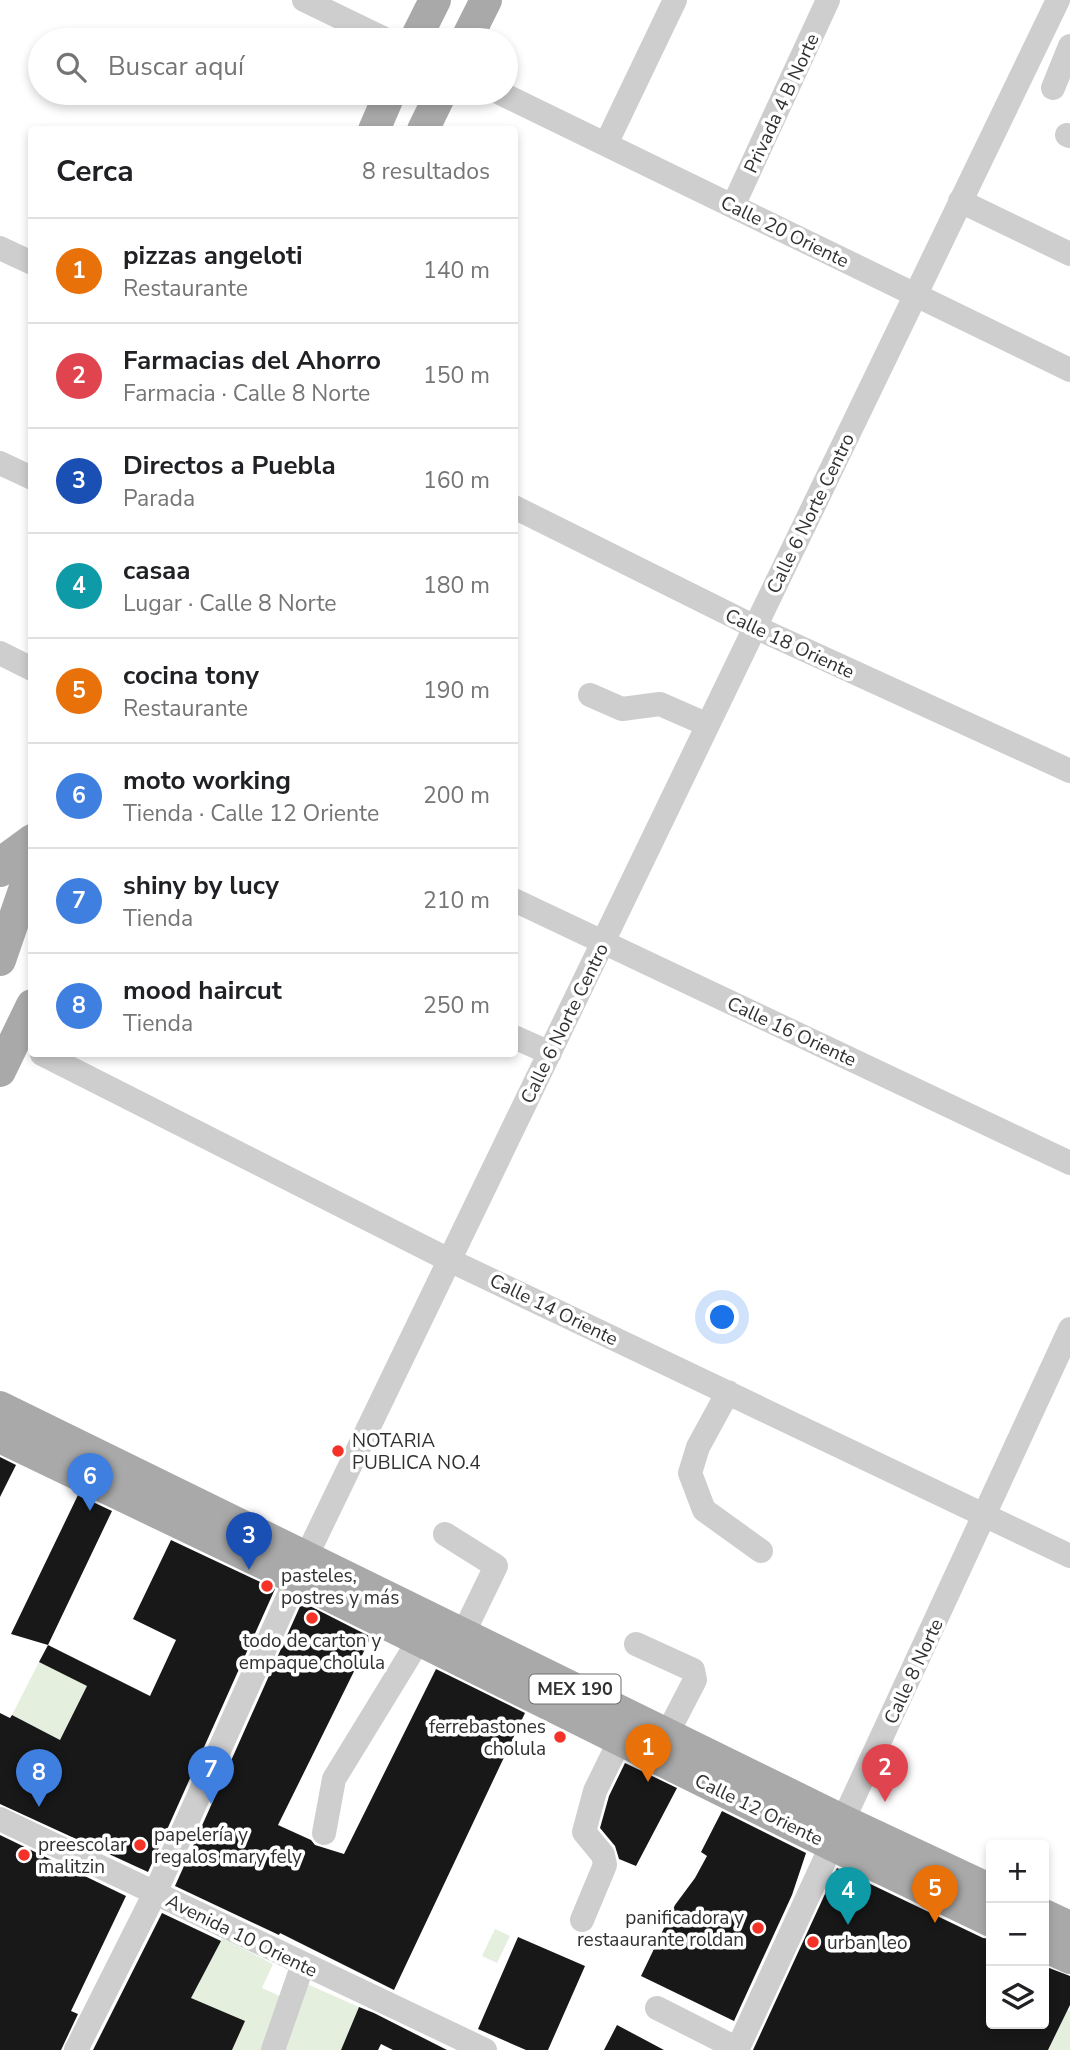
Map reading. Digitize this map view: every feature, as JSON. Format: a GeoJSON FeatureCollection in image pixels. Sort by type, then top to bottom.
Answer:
{"type":"FeatureCollection","features":[{"type":"Feature","properties":{"kind":"main road"},"geometry":{"type":"LineString","coordinates":[[421,28],[435,0]]}},
{"type":"Feature","properties":{"kind":"main road"},"geometry":{"type":"LineString","coordinates":[[472,28],[485,0]]}},
{"type":"Feature","properties":{"kind":"main road"},"geometry":{"type":"LineString","coordinates":[[376,126],[385,105]]}},
{"type":"Feature","properties":{"kind":"main road"},"geometry":{"type":"LineString","coordinates":[[426,126],[435,105]]}},
{"type":"Feature","properties":{"kind":"main road"},"geometry":{"type":"LineString","coordinates":[[0,871],[9,857],[28,843]]}},
{"type":"Feature","properties":{"kind":"main road"},"geometry":{"type":"LineString","coordinates":[[0,960],[28,879]]}},
{"type":"Feature","properties":{"kind":"main road"},"geometry":{"type":"LineString","coordinates":[[0,982],[28,936]]}},
{"type":"Feature","properties":{"kind":"main road"},"geometry":{"type":"LineString","coordinates":[[0,1071],[28,1049]]}},
{"type":"Feature","properties":{"kind":"main road","name":"Calle 12 Oriente"},"geometry":{"type":"LineString","coordinates":[[0,1407],[301,1568],[419,1640],[620,1740],[838,1833],[986,1888]]}},
{"type":"Feature","properties":{"kind":"main road","name":"Calle 12 Oriente"},"geometry":{"type":"LineString","coordinates":[[0,1437],[301,1568],[463,1634],[667,1734],[986,1918]]}},
{"type":"Feature","properties":{"kind":"main road"},"geometry":{"type":"LineString","coordinates":[[1049,1917],[1070,1927]]}},
{"type":"Feature","properties":{"kind":"main road"},"geometry":{"type":"LineString","coordinates":[[1049,1948],[1070,1958]]}},
{"type":"Feature","properties":{"kind":"street"},"geometry":{"type":"LineString","coordinates":[[606,144],[675,0]]}},
{"type":"Feature","properties":{"kind":"street","name":"Privada 4 B Norte"},"geometry":{"type":"LineString","coordinates":[[733,206],[828,0]]}},
{"type":"Feature","properties":{"kind":"street"},"geometry":{"type":"LineString","coordinates":[[309,1],[363,28]]}},
{"type":"Feature","properties":{"kind":"street","name":"Calle 6 Norte Centro"},"geometry":{"type":"LineString","coordinates":[[76,2050],[155,1893],[301,1568],[449,1259],[961,201],[1059,16]]}},
{"type":"Feature","properties":{"kind":"street"},"geometry":{"type":"LineString","coordinates":[[1053,88],[1070,46]]}},
{"type":"Feature","properties":{"kind":"street","name":"Calle 20 Oriente"},"geometry":{"type":"LineString","coordinates":[[518,102],[1070,370]]}},
{"type":"Feature","properties":{"kind":"street"},"geometry":{"type":"LineString","coordinates":[[961,201],[1070,254]]}},
{"type":"Feature","properties":{"kind":"street"},"geometry":{"type":"LineString","coordinates":[[0,248],[28,261]]}},
{"type":"Feature","properties":{"kind":"street"},"geometry":{"type":"LineString","coordinates":[[0,463],[28,476]]}},
{"type":"Feature","properties":{"kind":"street","name":"Calle 18 Oriente"},"geometry":{"type":"LineString","coordinates":[[518,510],[755,627],[1070,771]]}},
{"type":"Feature","properties":{"kind":"street"},"geometry":{"type":"LineString","coordinates":[[0,653],[28,667]]}},
{"type":"Feature","properties":{"kind":"street"},"geometry":{"type":"LineString","coordinates":[[590,695],[622,709],[660,704],[708,725]]}},
{"type":"Feature","properties":{"kind":"street","name":"Calle 16 Oriente"},"geometry":{"type":"LineString","coordinates":[[518,902],[1070,1163]]}},
{"type":"Feature","properties":{"kind":"street"},"geometry":{"type":"LineString","coordinates":[[518,1039],[550,1052]]}},
{"type":"Feature","properties":{"kind":"street","name":"Calle 14 Oriente"},"geometry":{"type":"LineString","coordinates":[[50,1057],[449,1259],[1070,1556]]}},
{"type":"Feature","properties":{"kind":"street","name":"Calle 8 Norte"},"geometry":{"type":"LineString","coordinates":[[737,2049],[1070,1329]]}},
{"type":"Feature","properties":{"kind":"street"},"geometry":{"type":"LineString","coordinates":[[728,1392],[698,1447],[690,1473],[704,1510],[761,1551]]}},
{"type":"Feature","properties":{"kind":"street"},"geometry":{"type":"LineString","coordinates":[[445,1534],[496,1566],[463,1634]]}},
{"type":"Feature","properties":{"kind":"street"},"geometry":{"type":"LineString","coordinates":[[324,1833],[334,1779],[419,1640]]}},
{"type":"Feature","properties":{"kind":"street"},"geometry":{"type":"LineString","coordinates":[[636,1644],[694,1670],[695,1680],[667,1734]]}},
{"type":"Feature","properties":{"kind":"street"},"geometry":{"type":"LineString","coordinates":[[582,1920],[605,1865],[603,1855],[584,1832],[595,1791],[620,1740]]}},
{"type":"Feature","properties":{"kind":"street","name":"Avenida 10 Oriente"},"geometry":{"type":"LineString","coordinates":[[0,1819],[485,2050]]}},
{"type":"Feature","properties":{"kind":"street"},"geometry":{"type":"LineString","coordinates":[[274,2050],[303,1964]]}},
{"type":"Feature","properties":{"kind":"street"},"geometry":{"type":"LineString","coordinates":[[657,2008],[737,2049]]}},
{"type":"Feature","properties":{"kind":"green space"},"geometry":{"type":"Polygon","coordinates":[[[39,1662],[138,1711],[124,1737],[74,1712],[60,1740],[12,1715],[39,1662]]]}},
{"type":"Feature","properties":{"kind":"green space"},"geometry":{"type":"Polygon","coordinates":[[[495,1929],[510,1936],[497,1963],[482,1956],[495,1929]]]}},
{"type":"Feature","properties":{"kind":"green space"},"geometry":{"type":"Polygon","coordinates":[[[222,1938],[273,1964],[262,1988],[289,2000],[298,1980],[359,2007],[341,2050],[232,2050],[191,1998],[222,1938]]]}},
{"type":"Feature","properties":{"kind":"green space"},"geometry":{"type":"Polygon","coordinates":[[[1067,2010],[1070,2011],[1070,2050],[1048,2050],[1067,2010]]]}},
{"type":"Feature","properties":{"kind":"building"},"geometry":{"type":"Polygon","coordinates":[[[0,1457],[16,1465],[0,1497],[0,1457]]]}},
{"type":"Feature","properties":{"kind":"building"},"geometry":{"type":"Polygon","coordinates":[[[78,1495],[112,1511],[48,1645],[11,1634],[78,1495]]]}},
{"type":"Feature","properties":{"kind":"building"},"geometry":{"type":"Polygon","coordinates":[[[171,1540],[275,1589],[148,1872],[0,1804],[0,1713],[10,1718],[12,1715],[60,1740],[87,1686],[39,1662],[48,1645],[150,1696],[176,1640],[133,1619],[171,1540]]]}},
{"type":"Feature","properties":{"kind":"building"},"geometry":{"type":"Polygon","coordinates":[[[302,1602],[371,1637],[278,1825],[311,1840],[315,1845],[344,1854],[436,1669],[525,1713],[394,1990],[280,1933],[279,1935],[175,1886],[302,1602]]]}},
{"type":"Feature","properties":{"kind":"building"},"geometry":{"type":"Polygon","coordinates":[[[625,1763],[677,1788],[636,1866],[619,1859],[615,1846],[600,1828],[609,1796],[625,1763]]]}},
{"type":"Feature","properties":{"kind":"building"},"geometry":{"type":"Polygon","coordinates":[[[722,1811],[806,1853],[792,1895],[734,2021],[641,1976],[675,1905],[707,1856],[701,1852],[722,1811]]]}},
{"type":"Feature","properties":{"kind":"building"},"geometry":{"type":"Polygon","coordinates":[[[0,1835],[126,1896],[71,2011],[78,2014],[61,2050],[0,2050],[0,1835]]]}},
{"type":"Feature","properties":{"kind":"building"},"geometry":{"type":"Polygon","coordinates":[[[837,1868],[986,1938],[986,2029],[1049,2029],[1049,1968],[1070,1976],[1070,2005],[1048,2050],[753,2050],[837,1868]]]}},
{"type":"Feature","properties":{"kind":"building"},"geometry":{"type":"Polygon","coordinates":[[[162,1913],[221,1941],[191,1998],[245,2021],[232,2050],[93,2050],[162,1913]]]}},
{"type":"Feature","properties":{"kind":"building"},"geometry":{"type":"Polygon","coordinates":[[[518,1937],[585,1966],[548,2050],[526,2050],[478,2029],[518,1937]]]}},
{"type":"Feature","properties":{"kind":"building"},"geometry":{"type":"Polygon","coordinates":[[[359,2007],[447,2050],[393,2050],[381,2044],[378,2050],[341,2050],[359,2007]]]}},
{"type":"Feature","properties":{"kind":"building"},"geometry":{"type":"Polygon","coordinates":[[[617,2025],[664,2050],[604,2050],[617,2025]]]}},
{"type":"Feature","properties":{"kind":"place","name":"NOTARIA PUBLICA NO.4"},"geometry":{"type":"Point","coordinates":[338,1451]}},
{"type":"Feature","properties":{"kind":"place","name":"moto working"},"geometry":{"type":"Point","coordinates":[90,1511]}},
{"type":"Feature","properties":{"kind":"place","name":"Directos a Puebla"},"geometry":{"type":"Point","coordinates":[249,1570]}},
{"type":"Feature","properties":{"kind":"place","name":"pasteles, postres y más"},"geometry":{"type":"Point","coordinates":[267,1586]}},
{"type":"Feature","properties":{"kind":"place","name":"todo de carton y empaque cholula"},"geometry":{"type":"Point","coordinates":[312,1618]}},
{"type":"Feature","properties":{"kind":"place","name":"ferrebastones cholula"},"geometry":{"type":"Point","coordinates":[560,1737]}},
{"type":"Feature","properties":{"kind":"place","name":"pizzas angeloti"},"geometry":{"type":"Point","coordinates":[648,1782]}},
{"type":"Feature","properties":{"kind":"place","name":"Farmacias del Ahorro"},"geometry":{"type":"Point","coordinates":[885,1802]}},
{"type":"Feature","properties":{"kind":"place","name":"shiny by lucy"},"geometry":{"type":"Point","coordinates":[211,1804]}},
{"type":"Feature","properties":{"kind":"place","name":"mood haircut"},"geometry":{"type":"Point","coordinates":[39,1807]}},
{"type":"Feature","properties":{"kind":"place","name":"papelería y regalos mary fely"},"geometry":{"type":"Point","coordinates":[140,1845]}},
{"type":"Feature","properties":{"kind":"place","name":"preescolar malitzin"},"geometry":{"type":"Point","coordinates":[24,1855]}},
{"type":"Feature","properties":{"kind":"place","name":"cocina tony"},"geometry":{"type":"Point","coordinates":[935,1923]}},
{"type":"Feature","properties":{"kind":"place","name":"casaa"},"geometry":{"type":"Point","coordinates":[848,1925]}},
{"type":"Feature","properties":{"kind":"place","name":"panificadora y restaaurante roldan"},"geometry":{"type":"Point","coordinates":[758,1928]}},
{"type":"Feature","properties":{"kind":"place","name":"urban leo"},"geometry":{"type":"Point","coordinates":[813,1942]}}]}
